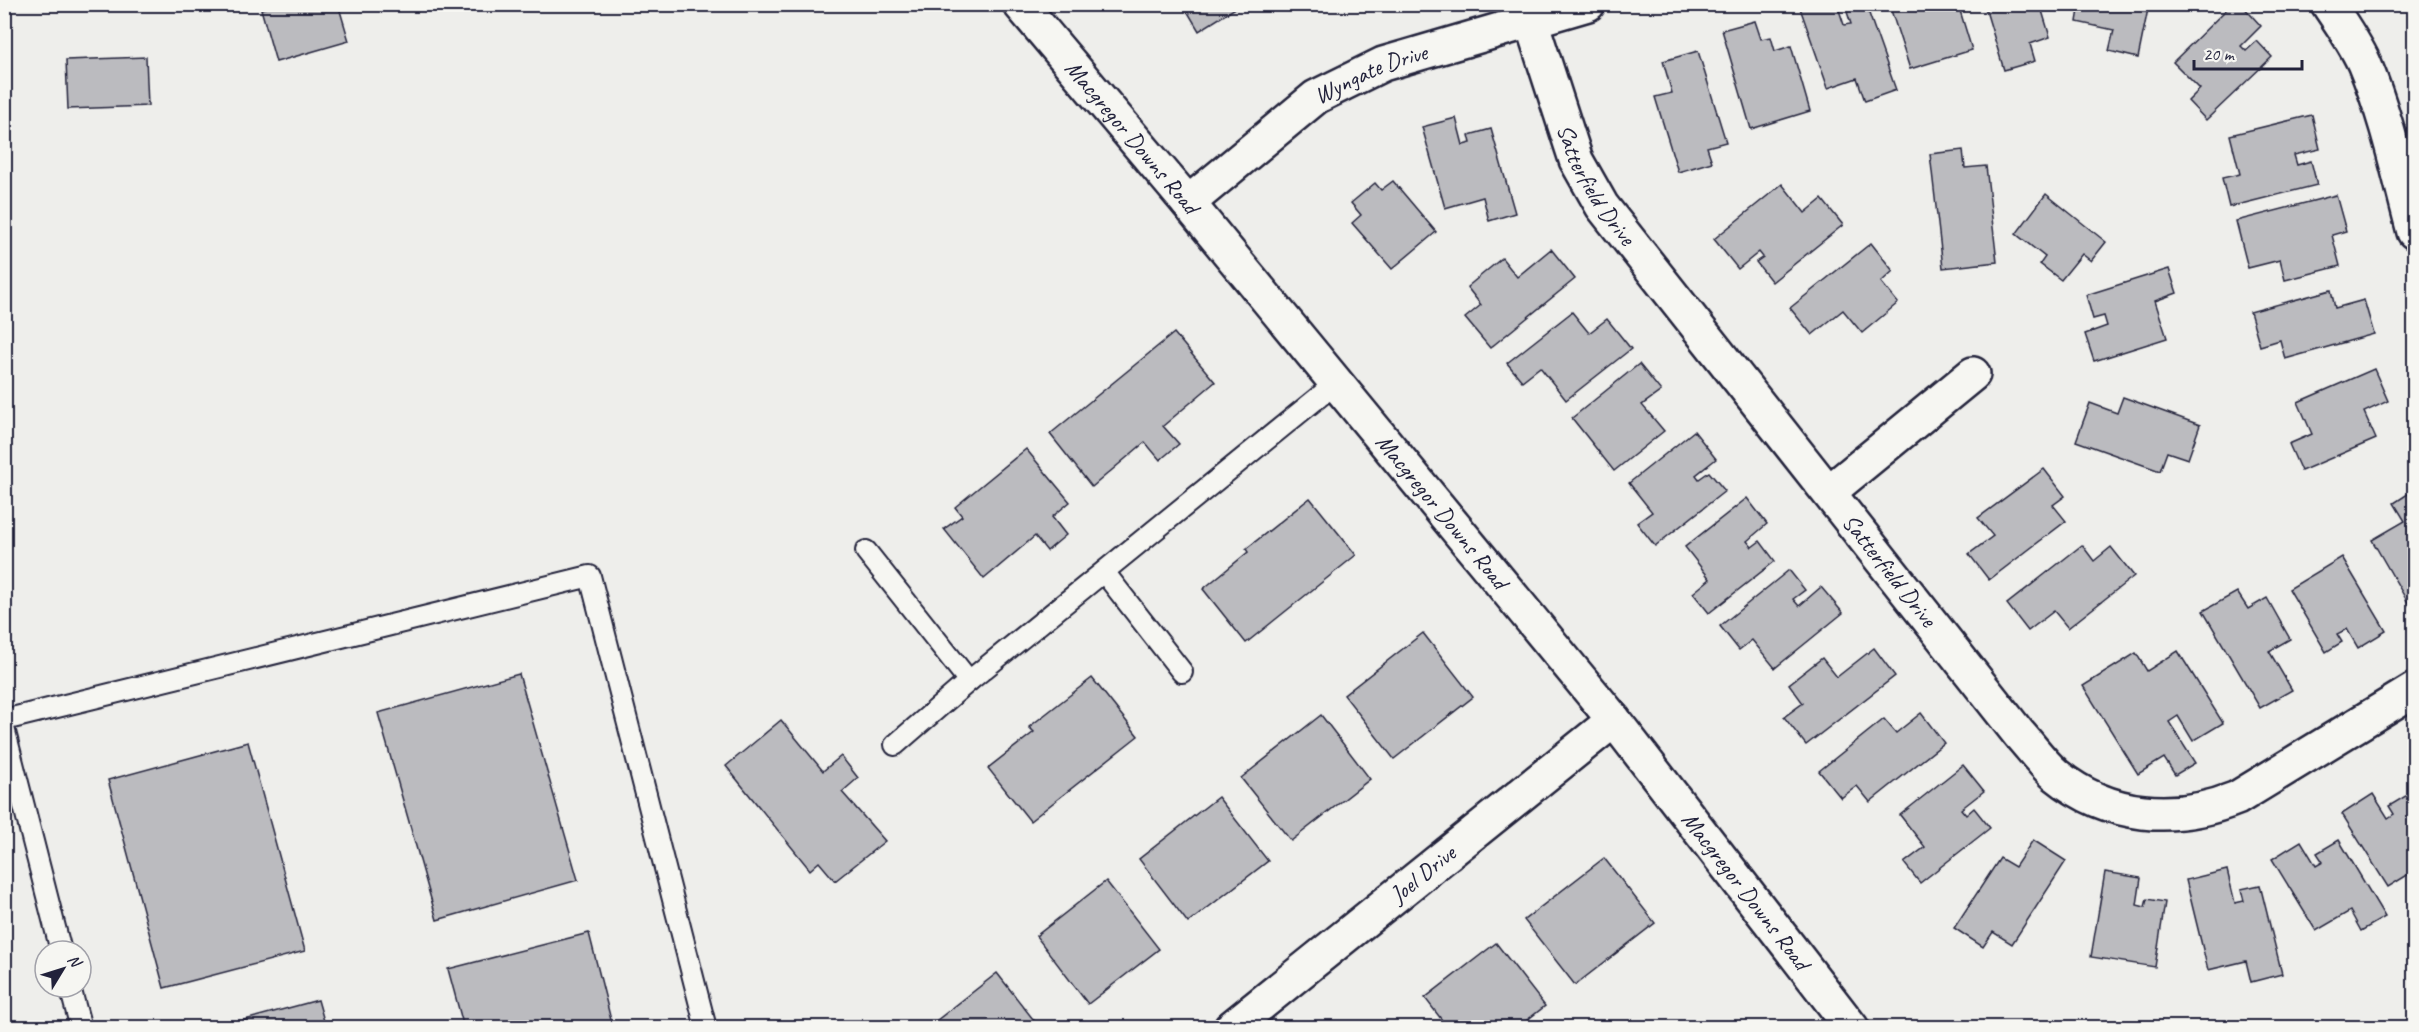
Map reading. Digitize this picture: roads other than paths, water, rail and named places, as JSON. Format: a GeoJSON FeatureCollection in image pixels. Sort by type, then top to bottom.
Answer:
{"type":"FeatureCollection","features":[{"type":"Feature","properties":{"kind":"street","name":"Macgregor Downs Road"},"geometry":{"type":"LineString","coordinates":[[1020,4],[1188,203],[1614,720],[1852,1028]]}},
{"type":"Feature","properties":{"kind":"street","name":"Wyngate Drive"},"geometry":{"type":"LineString","coordinates":[[1188,203],[1316,97],[1383,64],[1588,4]]}},
{"type":"Feature","properties":{"kind":"street"},"geometry":{"type":"LineString","coordinates":[[2328,4],[2364,63],[2379,106],[2415,232]]}},
{"type":"Feature","properties":{"kind":"street","name":"Satterfield Drive"},"geometry":{"type":"LineString","coordinates":[[1531,21],[1576,160],[1602,206],[2019,734],[2055,774],[2095,800],[2142,813],[2182,813],[2237,798],[2415,690]]}},
{"type":"Feature","properties":{"kind":"street"},"geometry":{"type":"LineString","coordinates":[[1829,492],[1973,374]]}},
{"type":"Feature","properties":{"kind":"street","name":"Joel Drive"},"geometry":{"type":"LineString","coordinates":[[1231,1028],[1614,720]]}},
{"type":"Feature","properties":{"kind":"lane"},"geometry":{"type":"LineString","coordinates":[[895,745],[969,681],[1336,383]]}},
{"type":"Feature","properties":{"kind":"lane"},"geometry":{"type":"LineString","coordinates":[[866,551],[969,681]]}},
{"type":"Feature","properties":{"kind":"lane"},"geometry":{"type":"LineString","coordinates":[[1104,572],[1182,672]]}},
{"type":"Feature","properties":{"kind":"lane"},"geometry":{"type":"LineString","coordinates":[[4,720],[590,576],[706,1028]]}},
{"type":"Feature","properties":{"kind":"lane"},"geometry":{"type":"LineString","coordinates":[[4,728],[58,939]]}},
{"type":"Feature","properties":{"kind":"lane"},"geometry":{"type":"LineString","coordinates":[[73,999],[81,1028]]}}]}
